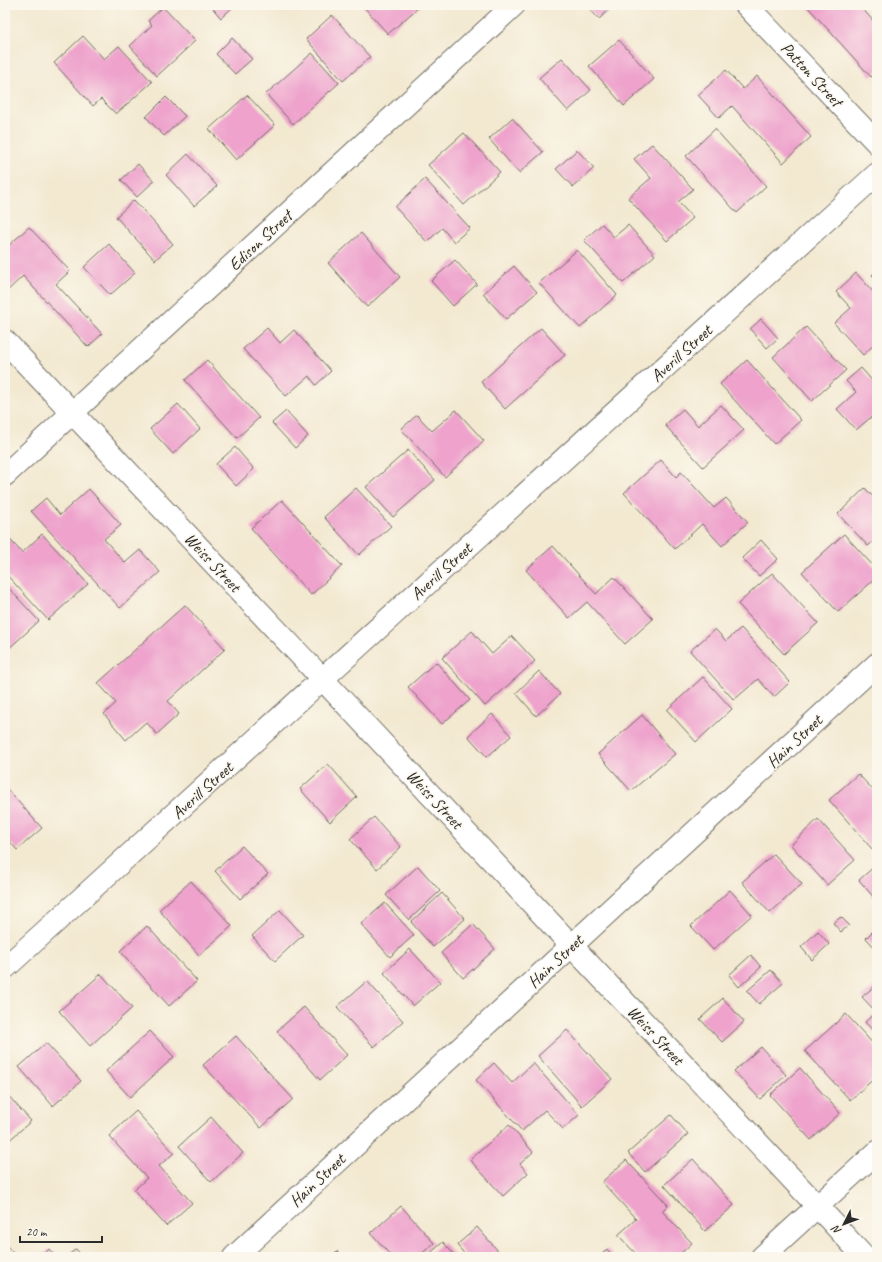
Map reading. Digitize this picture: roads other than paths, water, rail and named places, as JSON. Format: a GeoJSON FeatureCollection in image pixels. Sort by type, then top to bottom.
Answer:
{"type":"FeatureCollection","features":[{"type":"Feature","properties":{"kind":"street","name":"Edison Street"},"geometry":{"type":"LineString","coordinates":[[5,475],[514,5]]}},
{"type":"Feature","properties":{"kind":"street","name":"Patton Street"},"geometry":{"type":"LineString","coordinates":[[746,5],[877,143]]}},
{"type":"Feature","properties":{"kind":"street","name":"Averill Street"},"geometry":{"type":"LineString","coordinates":[[5,968],[877,174]]}},
{"type":"Feature","properties":{"kind":"street","name":"Weiss Street"},"geometry":{"type":"LineString","coordinates":[[5,340],[571,946],[818,1206],[864,1257]]}},
{"type":"Feature","properties":{"kind":"street","name":"Hain Street"},"geometry":{"type":"LineString","coordinates":[[234,1257],[877,664]]}},
{"type":"Feature","properties":{"kind":"street"},"geometry":{"type":"LineString","coordinates":[[762,1257],[877,1152]]}}]}
